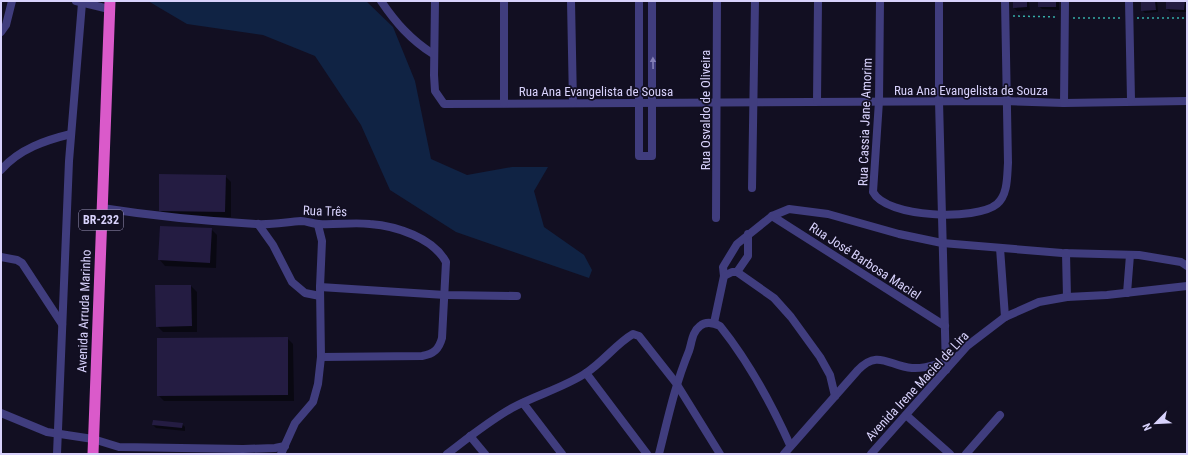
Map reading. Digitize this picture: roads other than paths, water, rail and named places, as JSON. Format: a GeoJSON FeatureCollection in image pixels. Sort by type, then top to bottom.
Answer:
{"type":"FeatureCollection","features":[{"type":"Feature","properties":{"kind":"highway","name":"Avenida Arruda Marinho"},"geometry":{"type":"LineString","coordinates":[[93,454],[110,5]]}},
{"type":"Feature","properties":{"kind":"street"},"geometry":{"type":"LineString","coordinates":[[1,32],[6,25],[12,1]]}},
{"type":"Feature","properties":{"kind":"street"},"geometry":{"type":"LineString","coordinates":[[381,1],[394,21],[415,42],[433,54]]}},
{"type":"Feature","properties":{"kind":"street"},"geometry":{"type":"LineString","coordinates":[[433,54],[435,1]]}},
{"type":"Feature","properties":{"kind":"street"},"geometry":{"type":"LineString","coordinates":[[504,1],[504,103]]}},
{"type":"Feature","properties":{"kind":"street"},"geometry":{"type":"LineString","coordinates":[[571,1],[573,103]]}},
{"type":"Feature","properties":{"kind":"street"},"geometry":{"type":"LineString","coordinates":[[639,1],[640,156],[652,156],[654,102],[652,1]]}},
{"type":"Feature","properties":{"kind":"street","name":"Rua Osvaldo de Oliveira"},"geometry":{"type":"LineString","coordinates":[[716,218],[717,1]]}},
{"type":"Feature","properties":{"kind":"street"},"geometry":{"type":"LineString","coordinates":[[752,188],[755,1]]}},
{"type":"Feature","properties":{"kind":"street"},"geometry":{"type":"LineString","coordinates":[[817,101],[818,1]]}},
{"type":"Feature","properties":{"kind":"street","name":"Rua Cassia Jane Amorim"},"geometry":{"type":"LineString","coordinates":[[880,1],[879,101],[873,187],[876,197],[885,204],[942,215],[986,211],[998,203],[1003,195],[1007,181],[1008,163],[1005,101],[1005,1]]}},
{"type":"Feature","properties":{"kind":"street"},"geometry":{"type":"LineString","coordinates":[[784,454],[790,445],[858,370],[869,361],[880,359],[914,368],[946,366],[939,101],[939,1]]}},
{"type":"Feature","properties":{"kind":"street"},"geometry":{"type":"LineString","coordinates":[[1064,103],[1065,1]]}},
{"type":"Feature","properties":{"kind":"street"},"geometry":{"type":"LineString","coordinates":[[1129,1],[1131,100]]}},
{"type":"Feature","properties":{"kind":"street"},"geometry":{"type":"LineString","coordinates":[[57,454],[71,134],[79,2],[110,5]]}},
{"type":"Feature","properties":{"kind":"street","name":"Rua Ana Evangelista de Sousa"},"geometry":{"type":"LineString","coordinates":[[433,54],[435,91],[444,104],[754,101]]}},
{"type":"Feature","properties":{"kind":"street","name":"Rua Ana Evangelista de Souza"},"geometry":{"type":"LineString","coordinates":[[754,101],[1005,101],[1064,103],[1131,100],[1187,101]]}},
{"type":"Feature","properties":{"kind":"street"},"geometry":{"type":"LineString","coordinates":[[1,170],[28,149],[42,142],[71,134]]}},
{"type":"Feature","properties":{"kind":"street","name":"Rua Três"},"geometry":{"type":"LineString","coordinates":[[102,208],[140,214],[258,224],[302,221],[318,224],[370,224],[389,227],[427,242],[442,255],[446,262],[442,338],[440,346],[435,351],[422,356],[321,357]]}},
{"type":"Feature","properties":{"kind":"street"},"geometry":{"type":"LineString","coordinates":[[714,323],[724,276],[723,267],[736,244],[772,216],[789,209],[828,214],[898,234],[942,243],[1066,253],[1130,255],[1181,262],[1187,266]]}},
{"type":"Feature","properties":{"kind":"street","name":"Rua José Barbosa Maciel"},"geometry":{"type":"LineString","coordinates":[[772,216],[945,326]]}},
{"type":"Feature","properties":{"kind":"street"},"geometry":{"type":"LineString","coordinates":[[258,224],[273,245],[292,282],[305,293],[320,296]]}},
{"type":"Feature","properties":{"kind":"street"},"geometry":{"type":"LineString","coordinates":[[281,454],[295,423],[313,402],[318,384],[321,357],[320,287],[322,241],[318,224]]}},
{"type":"Feature","properties":{"kind":"street"},"geometry":{"type":"LineString","coordinates":[[738,272],[748,256],[748,234]]}},
{"type":"Feature","properties":{"kind":"street"},"geometry":{"type":"LineString","coordinates":[[1000,248],[1005,318]]}},
{"type":"Feature","properties":{"kind":"street"},"geometry":{"type":"LineString","coordinates":[[1066,253],[1067,298]]}},
{"type":"Feature","properties":{"kind":"street"},"geometry":{"type":"LineString","coordinates":[[1127,293],[1130,255]]}},
{"type":"Feature","properties":{"kind":"street"},"geometry":{"type":"LineString","coordinates":[[1,258],[17,260],[22,264],[62,324]]}},
{"type":"Feature","properties":{"kind":"street"},"geometry":{"type":"LineString","coordinates":[[724,276],[732,272],[738,272],[774,298],[791,317],[820,357],[830,375],[835,396]]}},
{"type":"Feature","properties":{"kind":"street","name":"Avenida Irene Maciel de Lira"},"geometry":{"type":"LineString","coordinates":[[871,454],[906,415],[946,366],[967,346],[1005,318],[1039,302],[1187,286]]}},
{"type":"Feature","properties":{"kind":"street"},"geometry":{"type":"LineString","coordinates":[[320,287],[445,295],[517,296]]}},
{"type":"Feature","properties":{"kind":"street"},"geometry":{"type":"LineString","coordinates":[[659,454],[676,383],[694,333],[701,324],[714,323],[720,326],[749,366],[776,414],[790,445]]}},
{"type":"Feature","properties":{"kind":"street"},"geometry":{"type":"LineString","coordinates":[[447,454],[470,436],[523,403],[555,390],[586,374],[603,361],[630,336],[636,335],[639,336],[676,383],[720,454]]}},
{"type":"Feature","properties":{"kind":"street"},"geometry":{"type":"LineString","coordinates":[[586,374],[647,454]]}},
{"type":"Feature","properties":{"kind":"street"},"geometry":{"type":"LineString","coordinates":[[523,403],[562,454]]}},
{"type":"Feature","properties":{"kind":"street"},"geometry":{"type":"LineString","coordinates":[[1,413],[48,432],[93,439],[119,447],[243,449],[275,448],[285,446]]}},
{"type":"Feature","properties":{"kind":"street"},"geometry":{"type":"LineString","coordinates":[[906,415],[950,454]]}},
{"type":"Feature","properties":{"kind":"street"},"geometry":{"type":"LineString","coordinates":[[966,454],[1000,415]]}},
{"type":"Feature","properties":{"kind":"street"},"geometry":{"type":"LineString","coordinates":[[470,436],[485,454]]}},
{"type":"Feature","properties":{"kind":"water"},"geometry":{"type":"Polygon","coordinates":[[[148,1],[366,1],[393,27],[415,81],[431,159],[467,175],[512,167],[548,167],[534,191],[544,227],[584,255],[592,270],[589,278],[456,232],[390,190],[361,125],[315,56],[263,35],[187,24],[148,1]]]}}]}
